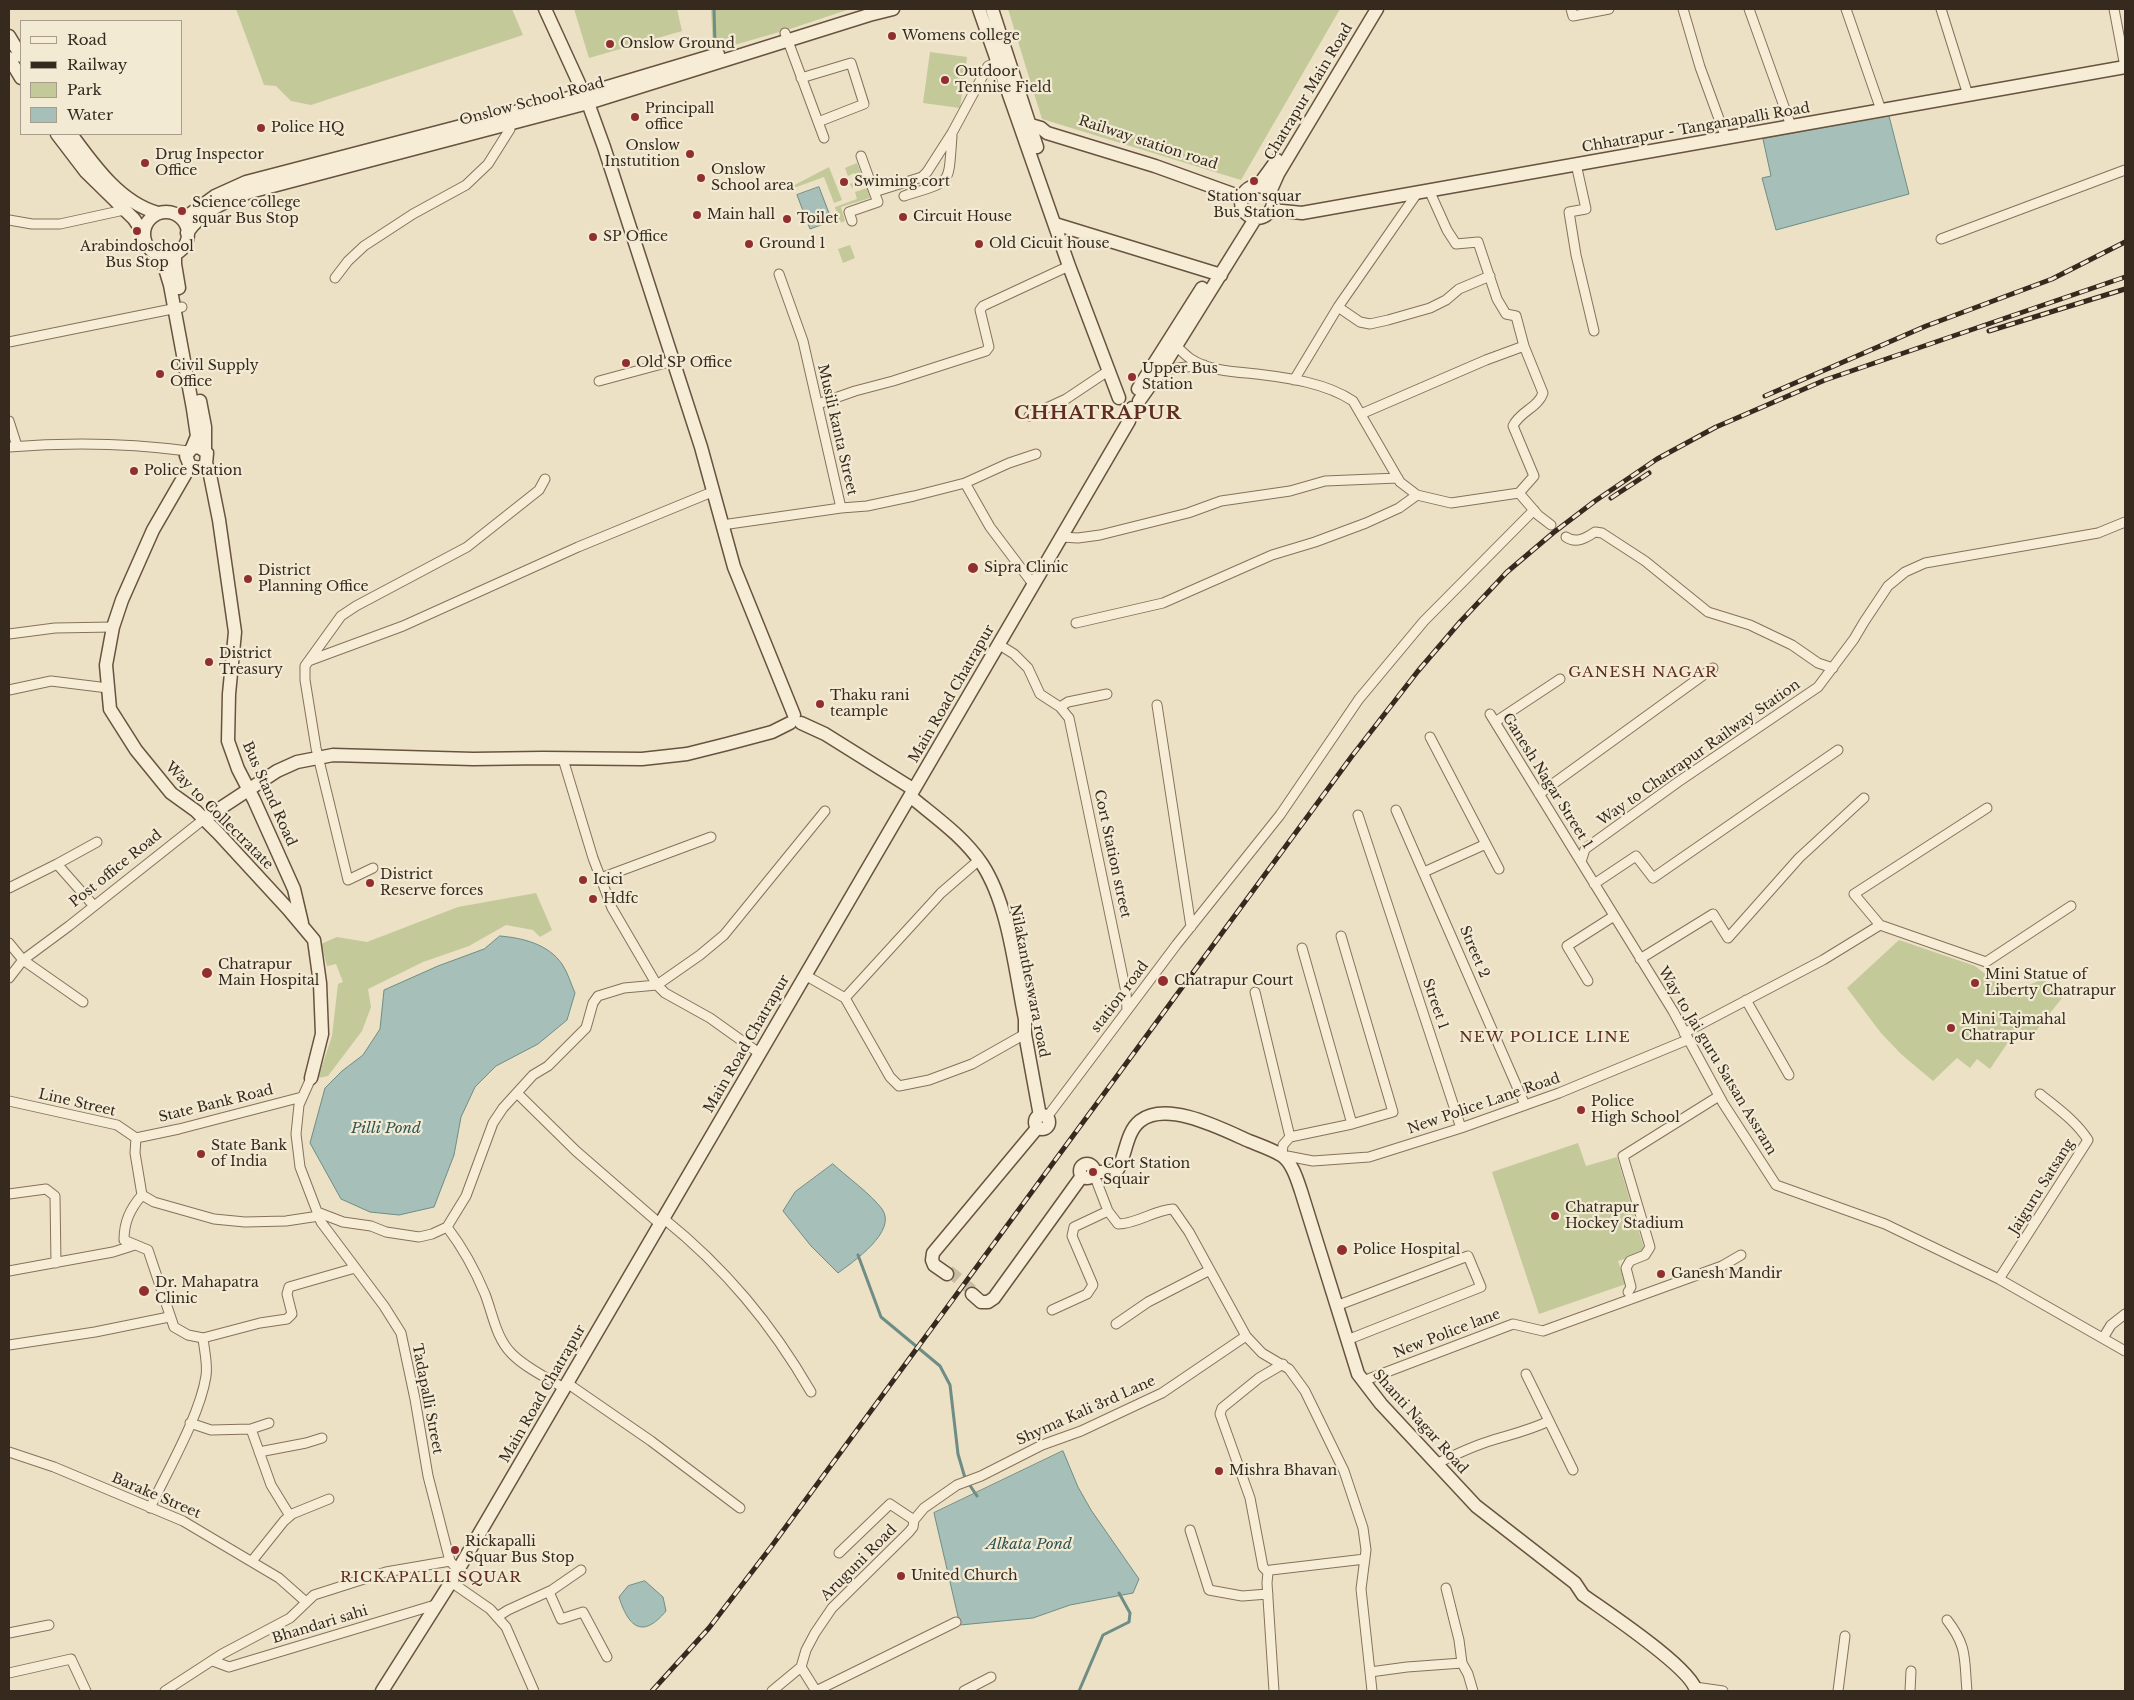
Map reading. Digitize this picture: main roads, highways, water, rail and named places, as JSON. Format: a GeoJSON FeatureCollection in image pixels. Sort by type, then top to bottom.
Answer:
{"type":"FeatureCollection","features":[{"type":"Feature","properties":{"kind":"main road"},"geometry":{"type":"LineString","coordinates":[[545,9],[586,99],[657,308],[672,361],[701,447],[734,567],[795,720]]}},
{"type":"Feature","properties":{"kind":"main road","name":"Onslow School Road"},"geometry":{"type":"LineString","coordinates":[[786,37],[863,9]]}},
{"type":"Feature","properties":{"kind":"main road","name":"Onslow School Road"},"geometry":{"type":"LineString","coordinates":[[181,218],[190,214],[214,196],[246,182],[586,99],[786,37],[893,9]]}},
{"type":"Feature","properties":{"kind":"main road"},"geometry":{"type":"LineString","coordinates":[[979,9],[998,62],[1030,125],[1027,143],[1070,249],[1121,395],[1123,407],[1136,400],[1162,370],[1216,274]]}},
{"type":"Feature","properties":{"kind":"main road"},"geometry":{"type":"LineString","coordinates":[[992,9],[1030,125],[1069,266],[1108,371],[1121,395]]}},
{"type":"Feature","properties":{"kind":"main road","name":"Chatrapur Main Road"},"geometry":{"type":"LineString","coordinates":[[1258,186],[1272,170],[1368,9]]}},
{"type":"Feature","properties":{"kind":"main road","name":"Chatrapur Main Road"},"geometry":{"type":"LineString","coordinates":[[1270,192],[1278,174],[1376,9]]}},
{"type":"Feature","properties":{"kind":"main road"},"geometry":{"type":"LineString","coordinates":[[9,36],[20,54]]}},
{"type":"Feature","properties":{"kind":"main road"},"geometry":{"type":"LineString","coordinates":[[9,58],[20,76]]}},
{"type":"Feature","properties":{"kind":"main road","name":"Chhatrapur - Tanganapalli Road"},"geometry":{"type":"LineString","coordinates":[[1272,210],[1302,213],[2125,67]]}},
{"type":"Feature","properties":{"kind":"main road","name":"Onslow School Road"},"geometry":{"type":"LineString","coordinates":[[188,233],[195,222],[215,207],[250,192],[509,119]]}},
{"type":"Feature","properties":{"kind":"main road","name":"Railway station road"},"geometry":{"type":"LineString","coordinates":[[1030,125],[1047,133],[1244,194]]}},
{"type":"Feature","properties":{"kind":"main road"},"geometry":{"type":"LineString","coordinates":[[58,135],[86,172],[134,219],[144,234],[148,247],[161,255],[175,253],[184,245],[188,233],[181,218],[170,212],[158,213],[143,209],[133,203],[102,173],[71,135]]}},
{"type":"Feature","properties":{"kind":"main road"},"geometry":{"type":"LineString","coordinates":[[1258,186],[1270,192],[1273,199],[1272,210],[1264,218],[1251,217],[1241,207],[1244,194],[1258,186]]}},
{"type":"Feature","properties":{"kind":"main road"},"geometry":{"type":"LineString","coordinates":[[144,234],[148,220],[158,213]]}},
{"type":"Feature","properties":{"kind":"main road"},"geometry":{"type":"LineString","coordinates":[[1136,400],[1251,217]]}},
{"type":"Feature","properties":{"kind":"main road"},"geometry":{"type":"LineString","coordinates":[[1059,225],[1216,274]]}},
{"type":"Feature","properties":{"kind":"main road"},"geometry":{"type":"LineString","coordinates":[[175,253],[178,307],[196,436],[195,450],[186,460],[190,466],[200,468],[206,464],[208,457],[195,450]]}},
{"type":"Feature","properties":{"kind":"main road"},"geometry":{"type":"LineString","coordinates":[[161,255],[178,307]]}},
{"type":"Feature","properties":{"kind":"main road"},"geometry":{"type":"LineString","coordinates":[[1121,395],[1130,388],[1136,400]]}},
{"type":"Feature","properties":{"kind":"main road","name":"Main Road Chatrapur"},"geometry":{"type":"LineString","coordinates":[[382,1691],[451,1582],[454,1565],[566,1385],[662,1221],[1128,421],[1136,400]]}},
{"type":"Feature","properties":{"kind":"main road","name":"Bus Stand Road"},"geometry":{"type":"LineString","coordinates":[[206,464],[220,520],[235,632],[229,694],[228,741],[238,769],[294,889],[303,927]]}},
{"type":"Feature","properties":{"kind":"main road","name":"Way to Collectratate"},"geometry":{"type":"LineString","coordinates":[[190,466],[153,530],[122,600],[113,627],[106,665],[110,709],[136,750],[171,793],[204,819],[314,940],[320,983],[322,1034],[311,1078]]}},
{"type":"Feature","properties":{"kind":"main road","name":"Post office Road"},"geometry":{"type":"LineString","coordinates":[[204,819],[276,771],[297,762],[319,757],[362,754],[473,759],[642,759],[687,754],[772,732],[795,720]]}},
{"type":"Feature","properties":{"kind":"main road","name":"Nilakantheswara road"},"geometry":{"type":"LineString","coordinates":[[795,720],[825,734],[911,792],[960,837],[979,860],[1002,909],[1025,1019],[1025,1034],[1042,1122],[1038,1135],[936,1256],[938,1264],[948,1273]]}},
{"type":"Feature","properties":{"kind":"main road","name":"Shanti Nagar Road"},"geometry":{"type":"LineString","coordinates":[[973,1293],[981,1302],[988,1302],[994,1298],[1085,1173],[1108,1172],[1118,1169],[1124,1158],[1131,1132],[1139,1121],[1152,1115],[1190,1116],[1213,1124],[1282,1155],[1294,1172],[1301,1191],[1358,1374],[1363,1381],[1381,1404],[1436,1464],[1493,1521],[1575,1584],[1583,1595],[1684,1672],[1695,1689]]}},
{"type":"Feature","properties":{"kind":"water"},"geometry":{"type":"Polygon","coordinates":[[[1889,116],[1909,194],[1776,230],[1762,178],[1771,176],[1763,139],[1889,116]]]}},
{"type":"Feature","properties":{"kind":"water"},"geometry":{"type":"Polygon","coordinates":[[[819,187],[832,221],[810,229],[797,195],[819,187]]]}},
{"type":"Feature","properties":{"kind":"water","name":"Pilli Pond"},"geometry":{"type":"Polygon","coordinates":[[[500,936],[534,943],[550,951],[562,964],[575,993],[567,1020],[538,1044],[496,1066],[475,1087],[461,1117],[454,1155],[434,1207],[399,1215],[370,1212],[341,1199],[310,1143],[325,1088],[342,1071],[363,1055],[380,1029],[384,990],[438,966],[484,949],[500,936]]]}},
{"type":"Feature","properties":{"kind":"water"},"geometry":{"type":"Polygon","coordinates":[[[833,1164],[872,1197],[882,1209],[885,1218],[884,1227],[872,1245],[838,1273],[811,1246],[783,1211],[795,1192],[833,1164]]]}},
{"type":"Feature","properties":{"kind":"water","name":"Alkata Pond"},"geometry":{"type":"Polygon","coordinates":[[[1063,1451],[1078,1487],[1091,1510],[1139,1579],[1133,1593],[1070,1605],[1033,1618],[960,1625],[934,1513],[1063,1451]]]}},
{"type":"Feature","properties":{"kind":"water"},"geometry":{"type":"Polygon","coordinates":[[[645,1581],[663,1597],[666,1611],[650,1625],[643,1627],[631,1622],[619,1597],[628,1586],[645,1581]]]}},
{"type":"Feature","properties":{"kind":"waterway"},"geometry":{"type":"LineString","coordinates":[[714,9],[715,45]]}},
{"type":"Feature","properties":{"kind":"waterway"},"geometry":{"type":"LineString","coordinates":[[858,1255],[881,1317],[940,1366],[950,1385],[958,1454],[965,1478],[977,1496]]}},
{"type":"Feature","properties":{"kind":"waterway"},"geometry":{"type":"LineString","coordinates":[[1079,1691],[1103,1635],[1129,1622],[1130,1613],[1119,1593]]}},
{"type":"Feature","properties":{"kind":"tunnel"},"geometry":{"type":"LineString","coordinates":[[949,1271],[974,1292]]}},
{"type":"Feature","properties":{"kind":"railway"},"geometry":{"type":"LineString","coordinates":[[1765,396],[1926,326],[2052,279],[2125,242]]}},
{"type":"Feature","properties":{"kind":"railway"},"geometry":{"type":"LineString","coordinates":[[652,1691],[709,1628],[771,1547],[1352,756],[1418,671],[1460,622],[1507,572],[1595,501],[1657,459],[1716,427],[1825,380],[2125,277]]}},
{"type":"Feature","properties":{"kind":"railway"},"geometry":{"type":"LineString","coordinates":[[1989,331],[2125,289]]}},
{"type":"Feature","properties":{"kind":"railway"},"geometry":{"type":"LineString","coordinates":[[1611,498],[1649,473]]}},
{"type":"Feature","properties":{"kind":"place","name":"Womens college"},"geometry":{"type":"Point","coordinates":[892,36]}},
{"type":"Feature","properties":{"kind":"place","name":"Onslow Ground"},"geometry":{"type":"Point","coordinates":[610,44]}},
{"type":"Feature","properties":{"kind":"place","name":"Outdoor Tennise Field"},"geometry":{"type":"Point","coordinates":[945,80]}},
{"type":"Feature","properties":{"kind":"place","name":"Principall office"},"geometry":{"type":"Point","coordinates":[635,117]}},
{"type":"Feature","properties":{"kind":"place","name":"Police HQ"},"geometry":{"type":"Point","coordinates":[261,128]}},
{"type":"Feature","properties":{"kind":"place","name":"Onslow Instutition"},"geometry":{"type":"Point","coordinates":[690,154]}},
{"type":"Feature","properties":{"kind":"place","name":"Drug Inspector Office"},"geometry":{"type":"Point","coordinates":[145,163]}},
{"type":"Feature","properties":{"kind":"place","name":"Onslow School area"},"geometry":{"type":"Point","coordinates":[701,178]}},
{"type":"Feature","properties":{"kind":"place","name":"Station squar Bus Station"},"geometry":{"type":"Point","coordinates":[1254,181]}},
{"type":"Feature","properties":{"kind":"place","name":"Swiming cort"},"geometry":{"type":"Point","coordinates":[844,182]}},
{"type":"Feature","properties":{"kind":"place","name":"Science college squar Bus Stop"},"geometry":{"type":"Point","coordinates":[182,211]}},
{"type":"Feature","properties":{"kind":"place","name":"Main hall"},"geometry":{"type":"Point","coordinates":[697,215]}},
{"type":"Feature","properties":{"kind":"place","name":"Circuit House"},"geometry":{"type":"Point","coordinates":[903,217]}},
{"type":"Feature","properties":{"kind":"place","name":"Toilet"},"geometry":{"type":"Point","coordinates":[787,219]}},
{"type":"Feature","properties":{"kind":"place","name":"Arabindoschool Bus Stop"},"geometry":{"type":"Point","coordinates":[137,231]}},
{"type":"Feature","properties":{"kind":"place","name":"SP Office"},"geometry":{"type":"Point","coordinates":[593,237]}},
{"type":"Feature","properties":{"kind":"place","name":"Ground 1"},"geometry":{"type":"Point","coordinates":[749,244]}},
{"type":"Feature","properties":{"kind":"place","name":"Old Cicuit house"},"geometry":{"type":"Point","coordinates":[979,244]}},
{"type":"Feature","properties":{"kind":"place","name":"Old SP Office"},"geometry":{"type":"Point","coordinates":[626,363]}},
{"type":"Feature","properties":{"kind":"place","name":"Civil Supply Office"},"geometry":{"type":"Point","coordinates":[160,374]}},
{"type":"Feature","properties":{"kind":"place","name":"Upper Bus Station"},"geometry":{"type":"Point","coordinates":[1132,377]}},
{"type":"Feature","properties":{"kind":"place","name":"Police Station"},"geometry":{"type":"Point","coordinates":[134,471]}},
{"type":"Feature","properties":{"kind":"place","name":"Sipra Clinic"},"geometry":{"type":"Point","coordinates":[973,568]}},
{"type":"Feature","properties":{"kind":"place","name":"District Planning Office"},"geometry":{"type":"Point","coordinates":[248,579]}},
{"type":"Feature","properties":{"kind":"place","name":"District Treasury"},"geometry":{"type":"Point","coordinates":[209,662]}},
{"type":"Feature","properties":{"kind":"place","name":"Thaku rani teample"},"geometry":{"type":"Point","coordinates":[820,704]}},
{"type":"Feature","properties":{"kind":"place","name":"Icici"},"geometry":{"type":"Point","coordinates":[583,880]}},
{"type":"Feature","properties":{"kind":"place","name":"District Reserve forces"},"geometry":{"type":"Point","coordinates":[370,883]}},
{"type":"Feature","properties":{"kind":"place","name":"Hdfc"},"geometry":{"type":"Point","coordinates":[593,899]}},
{"type":"Feature","properties":{"kind":"place","name":"Chatrapur Main Hospital"},"geometry":{"type":"Point","coordinates":[207,973]}},
{"type":"Feature","properties":{"kind":"place","name":"Chatrapur Court"},"geometry":{"type":"Point","coordinates":[1163,981]}},
{"type":"Feature","properties":{"kind":"place","name":"Mini Statue of Liberty Chatrapur"},"geometry":{"type":"Point","coordinates":[1975,983]}},
{"type":"Feature","properties":{"kind":"place","name":"Mini Tajmahal Chatrapur"},"geometry":{"type":"Point","coordinates":[1951,1028]}},
{"type":"Feature","properties":{"kind":"place","name":"Police High School"},"geometry":{"type":"Point","coordinates":[1581,1110]}},
{"type":"Feature","properties":{"kind":"place","name":"State Bank of India"},"geometry":{"type":"Point","coordinates":[201,1154]}},
{"type":"Feature","properties":{"kind":"place","name":"Cort Station Squair"},"geometry":{"type":"Point","coordinates":[1093,1172]}},
{"type":"Feature","properties":{"kind":"place","name":"Chatrapur Hockey Stadium"},"geometry":{"type":"Point","coordinates":[1555,1216]}},
{"type":"Feature","properties":{"kind":"place","name":"Police Hospital"},"geometry":{"type":"Point","coordinates":[1342,1250]}},
{"type":"Feature","properties":{"kind":"place","name":"Ganesh Mandir"},"geometry":{"type":"Point","coordinates":[1661,1274]}},
{"type":"Feature","properties":{"kind":"place","name":"Dr. Mahapatra Clinic"},"geometry":{"type":"Point","coordinates":[144,1291]}},
{"type":"Feature","properties":{"kind":"place","name":"Mishra Bhavan"},"geometry":{"type":"Point","coordinates":[1219,1471]}},
{"type":"Feature","properties":{"kind":"place","name":"Rickapalli Squar Bus Stop"},"geometry":{"type":"Point","coordinates":[455,1550]}},
{"type":"Feature","properties":{"kind":"place","name":"United Church"},"geometry":{"type":"Point","coordinates":[901,1576]}},
{"type":"Feature","properties":{"kind":"district","name":"CHHATRAPUR"},"geometry":{"type":"Point","coordinates":[1098,414]}},
{"type":"Feature","properties":{"kind":"district","name":"GANESH NAGAR"},"geometry":{"type":"Point","coordinates":[1643,673]}},
{"type":"Feature","properties":{"kind":"district","name":"NEW POLICE LINE"},"geometry":{"type":"Point","coordinates":[1545,1038]}},
{"type":"Feature","properties":{"kind":"district","name":"RICKAPALLI SQUAR"},"geometry":{"type":"Point","coordinates":[431,1578]}}]}
